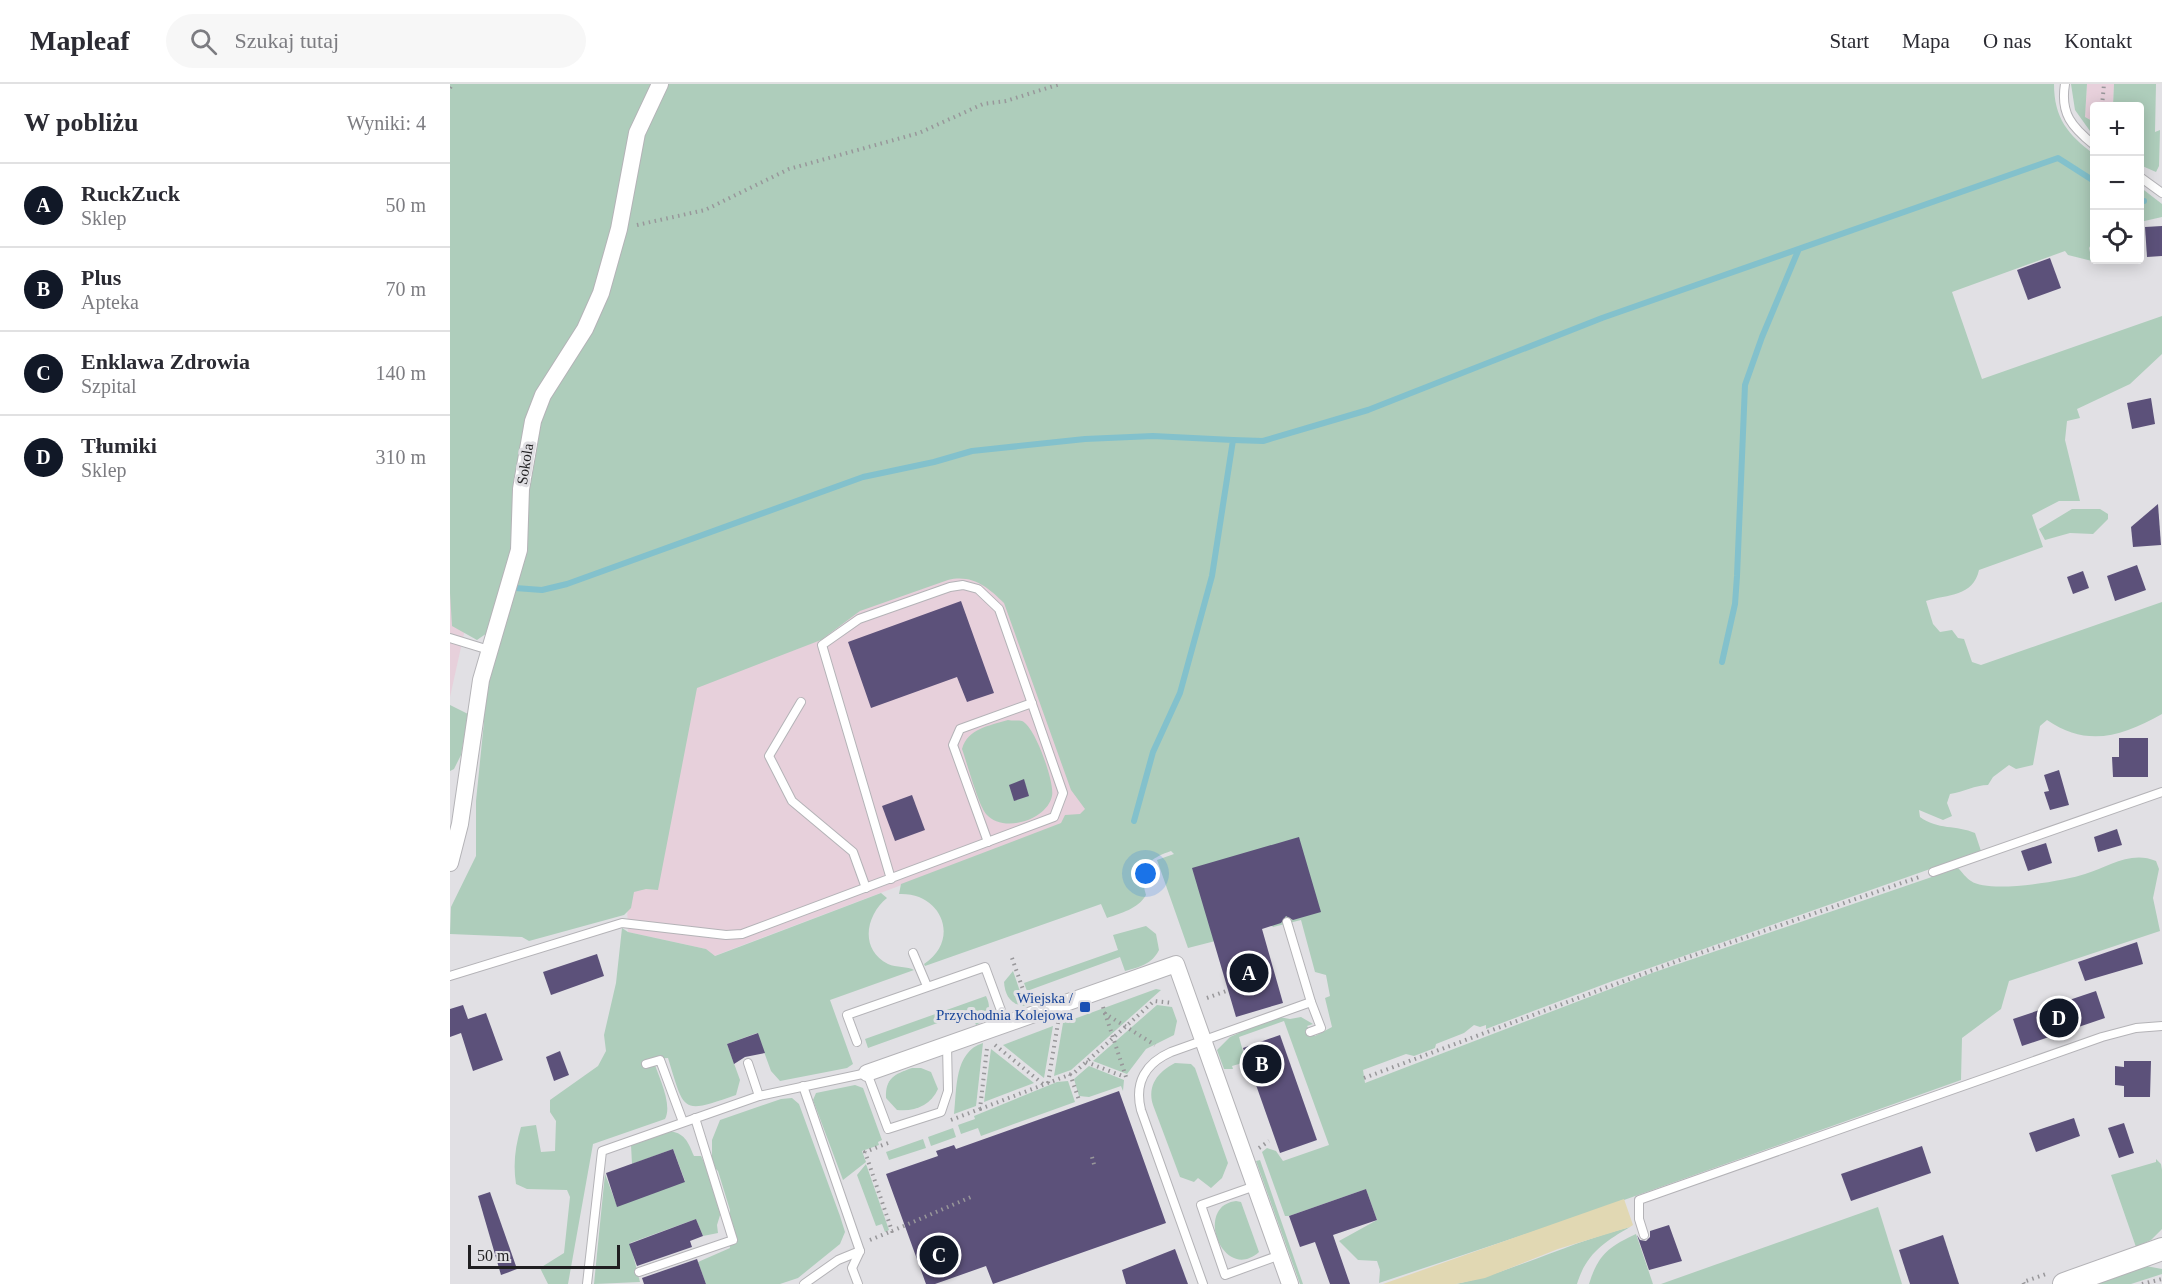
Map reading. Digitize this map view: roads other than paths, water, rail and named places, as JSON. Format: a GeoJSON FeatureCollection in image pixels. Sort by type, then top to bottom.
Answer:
{"type":"FeatureCollection","features":[{"type":"Feature","properties":{"kind":"street","name":"Sokola"},"geometry":{"type":"LineString","coordinates":[[450,863],[460,824],[476,712],[489,650],[519,550],[521,489],[533,421],[543,395],[585,329],[601,293],[619,229],[637,133],[660,84]]}},
{"type":"Feature","properties":{"kind":"street"},"geometry":{"type":"LineString","coordinates":[[867,1073],[947,1045],[1005,1031],[1031,1015],[1176,964],[1290,1284]]}},
{"type":"Feature","properties":{"kind":"street"},"geometry":{"type":"LineString","coordinates":[[2058,1278],[2162,1250]]}},
{"type":"Feature","properties":{"kind":"lane"},"geometry":{"type":"LineString","coordinates":[[2063,86],[2062,102],[2076,130],[2090,142]]}},
{"type":"Feature","properties":{"kind":"lane"},"geometry":{"type":"LineString","coordinates":[[2144,181],[2162,194]]}},
{"type":"Feature","properties":{"kind":"lane"},"geometry":{"type":"LineString","coordinates":[[450,976],[622,923],[726,936],[742,934],[891,879],[1053,817],[1063,793],[999,609],[990,598],[970,586],[950,587],[859,620],[822,645],[891,879]]}},
{"type":"Feature","properties":{"kind":"lane"},"geometry":{"type":"LineString","coordinates":[[450,638],[489,650]]}},
{"type":"Feature","properties":{"kind":"lane"},"geometry":{"type":"LineString","coordinates":[[801,702],[769,756],[792,801],[853,852],[866,888]]}},
{"type":"Feature","properties":{"kind":"lane"},"geometry":{"type":"LineString","coordinates":[[988,842],[953,745],[960,729],[1032,703]]}},
{"type":"Feature","properties":{"kind":"lane"},"geometry":{"type":"LineString","coordinates":[[1933,872],[2162,792]]}},
{"type":"Feature","properties":{"kind":"lane"},"geometry":{"type":"LineString","coordinates":[[1287,922],[1321,1028],[1310,1032]]}},
{"type":"Feature","properties":{"kind":"lane"},"geometry":{"type":"LineString","coordinates":[[913,953],[927,987]]}},
{"type":"Feature","properties":{"kind":"lane"},"geometry":{"type":"LineString","coordinates":[[857,1042],[847,1015],[985,967],[1005,1031]]}},
{"type":"Feature","properties":{"kind":"lane"},"geometry":{"type":"LineString","coordinates":[[1203,1284],[1141,1110],[1138,1097],[1139,1084],[1145,1070],[1156,1059],[1311,1002]]}},
{"type":"Feature","properties":{"kind":"lane"},"geometry":{"type":"LineString","coordinates":[[1644,1235],[1639,1219],[1639,1200],[2102,1037],[2136,1028],[2162,1026]]}},
{"type":"Feature","properties":{"kind":"lane"},"geometry":{"type":"LineString","coordinates":[[586,1284],[602,1151],[759,1096],[867,1073],[888,1129],[921,1119],[941,1112],[948,1090],[947,1045]]}},
{"type":"Feature","properties":{"kind":"lane"},"geometry":{"type":"LineString","coordinates":[[646,1064],[660,1060],[682,1122]]}},
{"type":"Feature","properties":{"kind":"lane"},"geometry":{"type":"LineString","coordinates":[[748,1063],[759,1096]]}},
{"type":"Feature","properties":{"kind":"lane"},"geometry":{"type":"LineString","coordinates":[[803,1086],[859,1248],[852,1268],[858,1284]]}},
{"type":"Feature","properties":{"kind":"lane"},"geometry":{"type":"LineString","coordinates":[[639,1272],[733,1240],[695,1118]]}},
{"type":"Feature","properties":{"kind":"lane"},"geometry":{"type":"LineString","coordinates":[[1255,1186],[1201,1205],[1225,1275],[1280,1255]]}},
{"type":"Feature","properties":{"kind":"lane"},"geometry":{"type":"LineString","coordinates":[[804,1284],[859,1248]]}},
{"type":"Feature","properties":{"kind":"waterway"},"geometry":{"type":"LineString","coordinates":[[1233,440],[1263,441],[1368,410],[1602,318],[2058,158],[2090,178]]}},
{"type":"Feature","properties":{"kind":"waterway"},"geometry":{"type":"LineString","coordinates":[[1722,662],[1735,604],[1745,385],[1762,337],[1798,251]]}},
{"type":"Feature","properties":{"kind":"waterway"},"geometry":{"type":"LineString","coordinates":[[515,588],[542,590],[567,584],[863,477],[934,462],[972,451],[1085,439],[1153,436],[1233,440],[1212,576],[1180,693],[1153,752],[1134,821]]}},
{"type":"Feature","properties":{"kind":"place","name":"RuckZuck"},"geometry":{"type":"Point","coordinates":[1249,973]}},
{"type":"Feature","properties":{"kind":"place","name":"Wiejska / Przychodnia Kolejowa"},"geometry":{"type":"Point","coordinates":[1085,1007]}},
{"type":"Feature","properties":{"kind":"place","name":"Tłumiki"},"geometry":{"type":"Point","coordinates":[2059,1018]}},
{"type":"Feature","properties":{"kind":"place","name":"Plus"},"geometry":{"type":"Point","coordinates":[1262,1064]}},
{"type":"Feature","properties":{"kind":"place","name":"Enklawa Zdrowia"},"geometry":{"type":"Point","coordinates":[939,1255]}}]}
